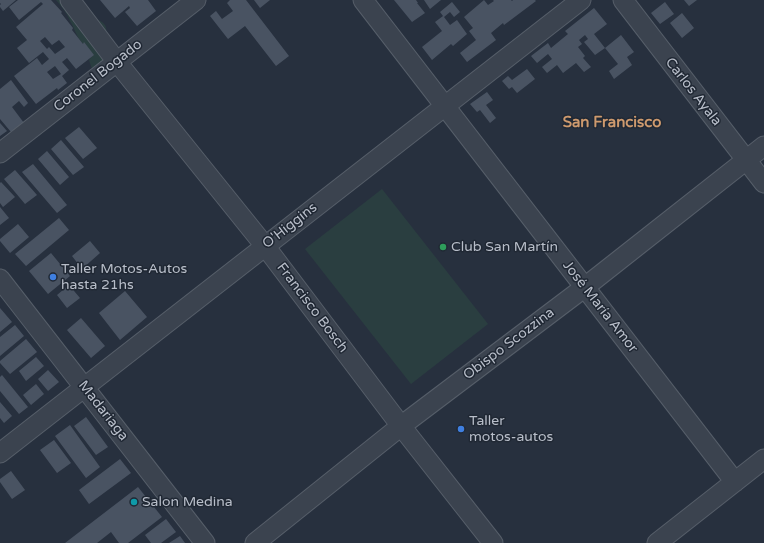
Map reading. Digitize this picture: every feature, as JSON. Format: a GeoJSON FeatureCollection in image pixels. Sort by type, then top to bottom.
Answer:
{"type":"FeatureCollection","features":[{"type":"Feature","properties":{"kind":"street","name":"Francisco Bosch"},"geometry":{"type":"LineString","coordinates":[[70,0],[117,62],[265,246],[401,426],[493,543]]}},
{"type":"Feature","properties":{"kind":"street","name":"Coronel Bogado"},"geometry":{"type":"LineString","coordinates":[[0,153],[196,0]]}},
{"type":"Feature","properties":{"kind":"street","name":"José María Amor"},"geometry":{"type":"LineString","coordinates":[[363,0],[735,482]]}},
{"type":"Feature","properties":{"kind":"street","name":"O'Higgins"},"geometry":{"type":"LineString","coordinates":[[0,452],[581,0]]}},
{"type":"Feature","properties":{"kind":"street","name":"Carlos Ayala"},"geometry":{"type":"LineString","coordinates":[[623,0],[764,183]]}},
{"type":"Feature","properties":{"kind":"street","name":"Obispo Scozzina"},"geometry":{"type":"LineString","coordinates":[[255,543],[401,426],[584,287],[764,146]]}},
{"type":"Feature","properties":{"kind":"street","name":"Madariaga"},"geometry":{"type":"LineString","coordinates":[[0,279],[206,543]]}},
{"type":"Feature","properties":{"kind":"street"},"geometry":{"type":"LineString","coordinates":[[667,540],[764,459]]}},
{"type":"Feature","properties":{"kind":"green space"},"geometry":{"type":"Polygon","coordinates":[[[56,0],[73,0],[95,23],[98,20],[105,26],[106,34],[102,47],[104,61],[92,69],[89,60],[92,56],[91,52],[83,44],[66,13],[56,0]]]}},
{"type":"Feature","properties":{"kind":"green space"},"geometry":{"type":"Polygon","coordinates":[[[382,189],[488,324],[411,384],[305,249],[382,189]]]}},
{"type":"Feature","properties":{"kind":"building"},"geometry":{"type":"Polygon","coordinates":[[[0,0],[16,0],[3,11],[0,7],[0,0]]]}},
{"type":"Feature","properties":{"kind":"building"},"geometry":{"type":"Polygon","coordinates":[[[18,0],[51,0],[62,12],[61,13],[73,28],[72,30],[94,55],[76,69],[67,58],[62,62],[69,70],[62,76],[67,83],[58,90],[57,88],[36,104],[14,76],[37,58],[42,65],[49,59],[43,52],[29,63],[17,48],[27,40],[16,27],[43,4],[41,2],[19,20],[9,7],[18,0]],[[45,37],[40,41],[47,49],[49,47],[55,54],[65,47],[59,40],[52,45],[45,37]],[[55,66],[47,72],[53,79],[61,74],[55,66]]]}},
{"type":"Feature","properties":{"kind":"building"},"geometry":{"type":"Polygon","coordinates":[[[100,0],[148,0],[156,11],[137,26],[125,12],[130,8],[129,6],[115,18],[100,0]]]}},
{"type":"Feature","properties":{"kind":"building"},"geometry":{"type":"Polygon","coordinates":[[[230,0],[246,0],[289,56],[276,66],[245,26],[228,39],[210,16],[216,11],[222,19],[233,11],[227,3],[230,0]]]}},
{"type":"Feature","properties":{"kind":"building"},"geometry":{"type":"Polygon","coordinates":[[[254,0],[270,0],[260,8],[254,0]]]}},
{"type":"Feature","properties":{"kind":"building"},"geometry":{"type":"Polygon","coordinates":[[[394,0],[416,0],[425,13],[412,22],[394,0]]]}},
{"type":"Feature","properties":{"kind":"building"},"geometry":{"type":"Polygon","coordinates":[[[424,0],[441,0],[430,9],[424,0]]]}},
{"type":"Feature","properties":{"kind":"building"},"geometry":{"type":"Polygon","coordinates":[[[484,0],[488,5],[494,1],[493,0],[536,1],[491,33],[496,40],[467,62],[460,53],[476,40],[469,31],[473,28],[464,17],[484,0]]]}},
{"type":"Feature","properties":{"kind":"building"},"geometry":{"type":"Polygon","coordinates":[[[684,0],[697,0],[689,6],[684,0]]]}},
{"type":"Feature","properties":{"kind":"building"},"geometry":{"type":"Polygon","coordinates":[[[452,2],[460,12],[454,17],[450,12],[444,17],[450,25],[457,20],[467,34],[453,46],[451,44],[432,60],[422,47],[442,31],[435,22],[443,16],[440,12],[452,2]]]}},
{"type":"Feature","properties":{"kind":"building"},"geometry":{"type":"Polygon","coordinates":[[[665,2],[674,14],[660,24],[651,13],[665,2]]]}},
{"type":"Feature","properties":{"kind":"building"},"geometry":{"type":"Polygon","coordinates":[[[594,8],[607,24],[594,34],[605,48],[595,55],[584,42],[588,39],[585,35],[579,40],[582,44],[578,47],[585,56],[583,58],[591,67],[584,72],[576,63],[563,73],[557,65],[547,73],[542,67],[552,59],[548,54],[537,63],[531,56],[548,43],[551,48],[568,34],[565,31],[594,8]]]}},
{"type":"Feature","properties":{"kind":"building"},"geometry":{"type":"Polygon","coordinates":[[[682,13],[694,28],[682,38],[670,23],[682,13]]]}},
{"type":"Feature","properties":{"kind":"building"},"geometry":{"type":"Polygon","coordinates":[[[621,35],[634,52],[627,57],[632,65],[614,79],[609,71],[618,64],[605,48],[621,35]]]}},
{"type":"Feature","properties":{"kind":"building"},"geometry":{"type":"Polygon","coordinates":[[[527,69],[535,79],[517,93],[512,87],[509,89],[502,81],[508,76],[512,80],[527,69]]]}},
{"type":"Feature","properties":{"kind":"building"},"geometry":{"type":"Polygon","coordinates":[[[11,80],[28,103],[24,107],[19,101],[12,107],[24,123],[11,132],[0,119],[0,89],[11,80]]]}},
{"type":"Feature","properties":{"kind":"building"},"geometry":{"type":"Polygon","coordinates":[[[487,92],[493,100],[486,105],[496,118],[490,123],[480,110],[477,112],[470,104],[487,92]]]}},
{"type":"Feature","properties":{"kind":"building"},"geometry":{"type":"Polygon","coordinates":[[[0,123],[7,131],[0,136],[0,123]]]}},
{"type":"Feature","properties":{"kind":"building"},"geometry":{"type":"Polygon","coordinates":[[[79,127],[97,148],[83,159],[65,138],[79,127]]]}},
{"type":"Feature","properties":{"kind":"building"},"geometry":{"type":"Polygon","coordinates":[[[61,140],[84,167],[73,175],[51,149],[61,140]]]}},
{"type":"Feature","properties":{"kind":"building"},"geometry":{"type":"Polygon","coordinates":[[[47,151],[69,177],[60,185],[38,159],[47,151]]]}},
{"type":"Feature","properties":{"kind":"building"},"geometry":{"type":"Polygon","coordinates":[[[33,164],[67,205],[57,213],[22,172],[33,164]]]}},
{"type":"Feature","properties":{"kind":"building"},"geometry":{"type":"Polygon","coordinates":[[[15,170],[37,195],[25,204],[4,179],[15,170]]]}},
{"type":"Feature","properties":{"kind":"building"},"geometry":{"type":"Polygon","coordinates":[[[1,182],[15,197],[3,207],[0,203],[1,182]]]}},
{"type":"Feature","properties":{"kind":"building"},"geometry":{"type":"Polygon","coordinates":[[[0,207],[9,218],[0,225],[0,207]]]}},
{"type":"Feature","properties":{"kind":"building"},"geometry":{"type":"Polygon","coordinates":[[[59,218],[69,230],[26,266],[15,254],[59,218]]]}},
{"type":"Feature","properties":{"kind":"building"},"geometry":{"type":"Polygon","coordinates":[[[18,224],[29,237],[10,253],[0,239],[18,224]]]}},
{"type":"Feature","properties":{"kind":"building"},"geometry":{"type":"Polygon","coordinates":[[[90,241],[100,253],[82,269],[72,256],[90,241]]]}},
{"type":"Feature","properties":{"kind":"building"},"geometry":{"type":"Polygon","coordinates":[[[51,253],[70,276],[48,294],[29,271],[51,253]]]}},
{"type":"Feature","properties":{"kind":"building"},"geometry":{"type":"Polygon","coordinates":[[[69,285],[80,298],[67,308],[57,295],[69,285]]]}},
{"type":"Feature","properties":{"kind":"building"},"geometry":{"type":"Polygon","coordinates":[[[125,291],[147,317],[120,340],[99,313],[125,291]]]}},
{"type":"Feature","properties":{"kind":"building"},"geometry":{"type":"Polygon","coordinates":[[[0,308],[12,322],[0,332],[0,308]]]}},
{"type":"Feature","properties":{"kind":"building"},"geometry":{"type":"Polygon","coordinates":[[[81,318],[105,346],[91,358],[67,330],[81,318]]]}},
{"type":"Feature","properties":{"kind":"building"},"geometry":{"type":"Polygon","coordinates":[[[15,325],[24,336],[0,356],[0,337],[15,325]]]}},
{"type":"Feature","properties":{"kind":"building"},"geometry":{"type":"Polygon","coordinates":[[[26,339],[37,352],[10,374],[0,363],[0,361],[26,339]]]}},
{"type":"Feature","properties":{"kind":"building"},"geometry":{"type":"Polygon","coordinates":[[[36,357],[44,366],[26,381],[19,371],[36,357]]]}},
{"type":"Feature","properties":{"kind":"building"},"geometry":{"type":"Polygon","coordinates":[[[48,370],[59,382],[48,391],[38,379],[48,370]]]}},
{"type":"Feature","properties":{"kind":"building"},"geometry":{"type":"Polygon","coordinates":[[[2,375],[28,407],[19,414],[0,391],[0,377],[2,375]]]}},
{"type":"Feature","properties":{"kind":"building"},"geometry":{"type":"Polygon","coordinates":[[[36,384],[44,394],[31,405],[23,395],[36,384]]]}},
{"type":"Feature","properties":{"kind":"building"},"geometry":{"type":"Polygon","coordinates":[[[0,402],[12,416],[4,423],[0,418],[0,402]]]}},
{"type":"Feature","properties":{"kind":"building"},"geometry":{"type":"Polygon","coordinates":[[[86,417],[108,447],[96,455],[74,426],[86,417]]]}},
{"type":"Feature","properties":{"kind":"building"},"geometry":{"type":"Polygon","coordinates":[[[70,425],[100,467],[86,478],[55,436],[70,425]]]}},
{"type":"Feature","properties":{"kind":"building"},"geometry":{"type":"Polygon","coordinates":[[[54,440],[71,463],[57,473],[40,450],[54,440]]]}},
{"type":"Feature","properties":{"kind":"building"},"geometry":{"type":"Polygon","coordinates":[[[120,459],[131,473],[89,504],[79,490],[120,459]]]}},
{"type":"Feature","properties":{"kind":"building"},"geometry":{"type":"Polygon","coordinates":[[[11,471],[25,490],[12,499],[0,482],[0,479],[11,471]]]}},
{"type":"Feature","properties":{"kind":"building","name":"Salon Medina"},"geometry":{"type":"Polygon","coordinates":[[[138,487],[162,517],[128,543],[119,543],[111,532],[97,543],[65,543],[138,487]]]}},
{"type":"Feature","properties":{"kind":"building"},"geometry":{"type":"Polygon","coordinates":[[[166,519],[176,532],[161,543],[151,543],[145,535],[166,519]]]}},
{"type":"Feature","properties":{"kind":"building"},"geometry":{"type":"Polygon","coordinates":[[[180,536],[185,543],[169,543],[180,536]]]}},
{"type":"Feature","properties":{"kind":"place","name":"Club San Martín"},"geometry":{"type":"Point","coordinates":[443,247]}},
{"type":"Feature","properties":{"kind":"place","name":"Taller Motos-Autos hasta 21hs"},"geometry":{"type":"Point","coordinates":[53,277]}},
{"type":"Feature","properties":{"kind":"place","name":"Taller motos-autos"},"geometry":{"type":"Point","coordinates":[461,429]}},
{"type":"Feature","properties":{"kind":"place","name":"Salon Medina"},"geometry":{"type":"Point","coordinates":[134,502]}},
{"type":"Feature","properties":{"kind":"district","name":"San Francisco"},"geometry":{"type":"Point","coordinates":[612,123]}}]}
